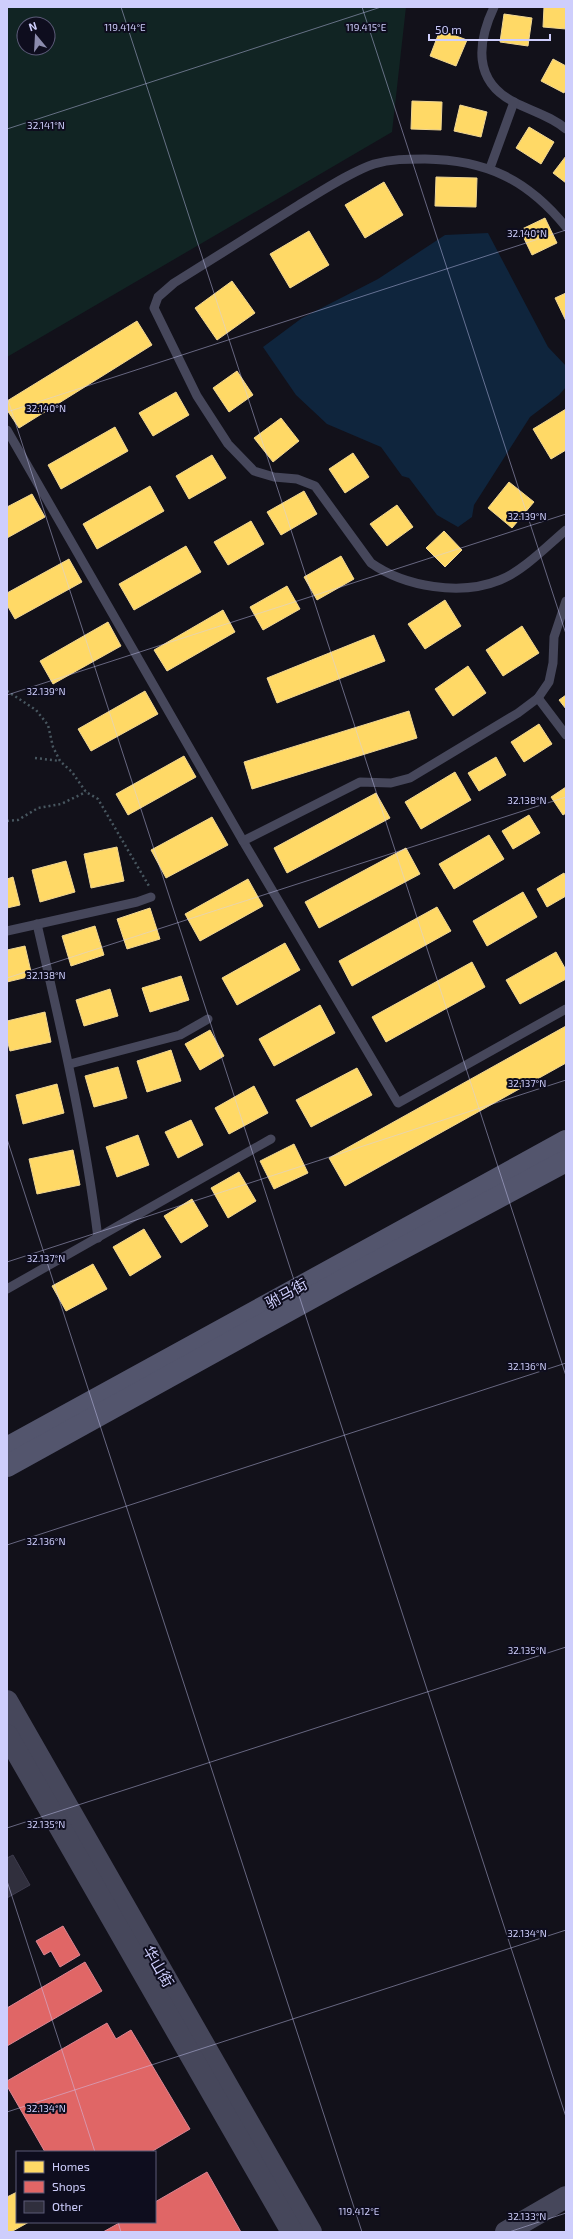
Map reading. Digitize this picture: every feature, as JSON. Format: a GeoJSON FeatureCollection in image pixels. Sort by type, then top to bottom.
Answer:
{"type":"FeatureCollection","features":[{"type":"Feature","properties":{"kind":"main road","name":"驸马街"},"geometry":{"type":"LineString","coordinates":[[7,1448],[566,1140]]}},
{"type":"Feature","properties":{"kind":"main road","name":"驸马街"},"geometry":{"type":"LineString","coordinates":[[7,1466],[342,1281],[566,1161]]}},
{"type":"Feature","properties":{"kind":"street","name":"华山街"},"geometry":{"type":"LineString","coordinates":[[7,1701],[310,2232]]}},
{"type":"Feature","properties":{"kind":"street","name":"华山街"},"geometry":{"type":"LineString","coordinates":[[7,1735],[292,2232]]}},
{"type":"Feature","properties":{"kind":"street"},"geometry":{"type":"LineString","coordinates":[[506,2232],[566,2197]]}},
{"type":"Feature","properties":{"kind":"lane"},"geometry":{"type":"LineString","coordinates":[[494,7],[484,31],[480,56],[486,73],[497,90],[514,102],[536,111],[566,129]]}},
{"type":"Feature","properties":{"kind":"lane"},"geometry":{"type":"LineString","coordinates":[[490,168],[514,102]]}},
{"type":"Feature","properties":{"kind":"lane"},"geometry":{"type":"LineString","coordinates":[[566,227],[553,211],[526,188],[490,168],[449,160],[394,159],[372,165],[327,188],[174,283],[158,297],[154,308],[197,396],[228,444],[254,471],[274,477],[297,479],[315,486],[372,563],[383,571],[405,581],[438,587],[481,587],[502,580],[529,561],[566,530]]}},
{"type":"Feature","properties":{"kind":"lane"},"geometry":{"type":"LineString","coordinates":[[7,430],[243,841],[398,1104],[566,1009]]}},
{"type":"Feature","properties":{"kind":"lane"},"geometry":{"type":"LineString","coordinates":[[243,841],[360,782],[391,783],[410,778],[518,713],[538,698],[549,682],[553,663],[554,637],[565,603]]}},
{"type":"Feature","properties":{"kind":"lane"},"geometry":{"type":"LineString","coordinates":[[538,698],[566,736]]}},
{"type":"Feature","properties":{"kind":"lane"},"geometry":{"type":"LineString","coordinates":[[7,931],[138,902],[151,897]]}},
{"type":"Feature","properties":{"kind":"lane"},"geometry":{"type":"LineString","coordinates":[[36,924],[70,1064],[92,1189],[98,1238]]}},
{"type":"Feature","properties":{"kind":"lane"},"geometry":{"type":"LineString","coordinates":[[70,1064],[180,1035],[208,1019]]}},
{"type":"Feature","properties":{"kind":"lane"},"geometry":{"type":"LineString","coordinates":[[7,1289],[272,1139]]}},
{"type":"Feature","properties":{"kind":"path"},"geometry":{"type":"LineString","coordinates":[[7,691],[36,710],[48,725],[53,747],[60,760],[72,772],[86,792],[98,799],[148,885],[151,897]]}},
{"type":"Feature","properties":{"kind":"path"},"geometry":{"type":"LineString","coordinates":[[35,758],[60,760]]}},
{"type":"Feature","properties":{"kind":"path"},"geometry":{"type":"LineString","coordinates":[[7,822],[18,820],[38,808],[62,804],[86,792]]}},
{"type":"Feature","properties":{"kind":"green space"},"geometry":{"type":"Polygon","coordinates":[[[7,7],[406,7],[392,132],[7,357],[7,7]]]}},
{"type":"Feature","properties":{"kind":"water"},"geometry":{"type":"Polygon","coordinates":[[[488,233],[548,347],[566,366],[566,387],[559,395],[530,417],[474,505],[472,517],[458,527],[437,515],[409,478],[402,476],[381,447],[327,424],[296,395],[263,347],[302,318],[378,279],[445,235],[488,233]]]}},
{"type":"Feature","properties":{"kind":"building: Homes"},"geometry":{"type":"Polygon","coordinates":[[[544,7],[566,7],[566,29],[543,27],[544,7]]]}},
{"type":"Feature","properties":{"kind":"building: Homes"},"geometry":{"type":"Polygon","coordinates":[[[504,14],[532,18],[528,46],[500,42],[504,14]]]}},
{"type":"Feature","properties":{"kind":"building: Homes"},"geometry":{"type":"Polygon","coordinates":[[[440,30],[467,40],[456,66],[430,56],[440,30]]]}},
{"type":"Feature","properties":{"kind":"building: Homes"},"geometry":{"type":"Polygon","coordinates":[[[553,59],[566,66],[566,88],[564,93],[541,81],[553,59]]]}},
{"type":"Feature","properties":{"kind":"building: Homes"},"geometry":{"type":"Polygon","coordinates":[[[412,101],[442,102],[441,130],[411,129],[412,101]]]}},
{"type":"Feature","properties":{"kind":"building: Homes"},"geometry":{"type":"Polygon","coordinates":[[[460,105],[487,112],[481,137],[454,131],[460,105]]]}},
{"type":"Feature","properties":{"kind":"building: Homes"},"geometry":{"type":"Polygon","coordinates":[[[529,127],[554,142],[541,164],[516,148],[529,127]]]}},
{"type":"Feature","properties":{"kind":"building: Homes"},"geometry":{"type":"Polygon","coordinates":[[[566,156],[566,183],[553,173],[566,156]]]}},
{"type":"Feature","properties":{"kind":"building: Homes"},"geometry":{"type":"Polygon","coordinates":[[[436,177],[477,178],[476,207],[435,206],[436,177]]]}},
{"type":"Feature","properties":{"kind":"building: Homes"},"geometry":{"type":"Polygon","coordinates":[[[384,182],[403,215],[365,238],[345,205],[384,182]]]}},
{"type":"Feature","properties":{"kind":"building: Homes"},"geometry":{"type":"Polygon","coordinates":[[[545,218],[557,243],[532,255],[520,230],[545,218]]]}},
{"type":"Feature","properties":{"kind":"building: Homes"},"geometry":{"type":"Polygon","coordinates":[[[309,231],[329,265],[290,288],[270,254],[309,231]]]}},
{"type":"Feature","properties":{"kind":"building: Homes"},"geometry":{"type":"Polygon","coordinates":[[[232,281],[255,313],[217,340],[195,308],[232,281]]]}},
{"type":"Feature","properties":{"kind":"building: Homes"},"geometry":{"type":"Polygon","coordinates":[[[566,293],[566,321],[555,298],[566,293]]]}},
{"type":"Feature","properties":{"kind":"building: Homes"},"geometry":{"type":"Polygon","coordinates":[[[137,321],[152,345],[19,428],[7,410],[7,401],[137,321]]]}},
{"type":"Feature","properties":{"kind":"building: Homes"},"geometry":{"type":"Polygon","coordinates":[[[237,371],[253,395],[229,412],[213,388],[237,371]]]}},
{"type":"Feature","properties":{"kind":"building: Homes"},"geometry":{"type":"Polygon","coordinates":[[[176,392],[189,415],[153,436],[139,413],[176,392]]]}},
{"type":"Feature","properties":{"kind":"building: Homes"},"geometry":{"type":"Polygon","coordinates":[[[566,409],[566,450],[551,459],[533,429],[566,409]]]}},
{"type":"Feature","properties":{"kind":"building: Homes"},"geometry":{"type":"Polygon","coordinates":[[[281,418],[299,441],[273,462],[254,438],[281,418]]]}},
{"type":"Feature","properties":{"kind":"building: Homes"},"geometry":{"type":"Polygon","coordinates":[[[115,427],[128,451],[61,489],[48,465],[115,427]]]}},
{"type":"Feature","properties":{"kind":"building: Homes"},"geometry":{"type":"Polygon","coordinates":[[[353,453],[369,477],[345,493],[329,469],[353,453]]]}},
{"type":"Feature","properties":{"kind":"building: Homes"},"geometry":{"type":"Polygon","coordinates":[[[212,455],[226,478],[189,499],[176,476],[212,455]]]}},
{"type":"Feature","properties":{"kind":"building: Homes"},"geometry":{"type":"Polygon","coordinates":[[[509,482],[534,502],[512,528],[488,508],[509,482]]]}},
{"type":"Feature","properties":{"kind":"building: Homes"},"geometry":{"type":"Polygon","coordinates":[[[150,486],[164,511],[97,549],[83,524],[150,486]]]}},
{"type":"Feature","properties":{"kind":"building: Homes"},"geometry":{"type":"Polygon","coordinates":[[[304,491],[317,514],[281,535],[267,512],[304,491]]]}},
{"type":"Feature","properties":{"kind":"building: Homes"},"geometry":{"type":"Polygon","coordinates":[[[32,494],[45,517],[7,538],[7,507],[32,494]]]}},
{"type":"Feature","properties":{"kind":"building: Homes"},"geometry":{"type":"Polygon","coordinates":[[[397,505],[413,527],[387,546],[370,524],[397,505]]]}},
{"type":"Feature","properties":{"kind":"building: Homes"},"geometry":{"type":"Polygon","coordinates":[[[251,521],[264,544],[228,565],[214,542],[251,521]]]}},
{"type":"Feature","properties":{"kind":"building: Homes"},"geometry":{"type":"Polygon","coordinates":[[[444,531],[462,550],[445,567],[426,548],[444,531]]]}},
{"type":"Feature","properties":{"kind":"building: Homes"},"geometry":{"type":"Polygon","coordinates":[[[186,546],[201,572],[134,610],[119,584],[186,546]]]}},
{"type":"Feature","properties":{"kind":"building: Homes"},"geometry":{"type":"Polygon","coordinates":[[[341,556],[354,579],[317,600],[304,577],[341,556]]]}},
{"type":"Feature","properties":{"kind":"building: Homes"},"geometry":{"type":"Polygon","coordinates":[[[69,559],[82,582],[15,619],[7,605],[7,593],[69,559]]]}},
{"type":"Feature","properties":{"kind":"building: Homes"},"geometry":{"type":"Polygon","coordinates":[[[287,586],[300,609],[263,630],[250,607],[287,586]]]}},
{"type":"Feature","properties":{"kind":"building: Homes"},"geometry":{"type":"Polygon","coordinates":[[[445,600],[461,626],[425,649],[408,624],[445,600]]]}},
{"type":"Feature","properties":{"kind":"building: Homes"},"geometry":{"type":"Polygon","coordinates":[[[223,610],[235,632],[167,671],[154,650],[223,610]]]}},
{"type":"Feature","properties":{"kind":"building: Homes"},"geometry":{"type":"Polygon","coordinates":[[[108,622],[121,646],[53,684],[40,661],[108,622]]]}},
{"type":"Feature","properties":{"kind":"building: Homes"},"geometry":{"type":"Polygon","coordinates":[[[522,626],[539,653],[503,676],[486,650],[522,626]]]}},
{"type":"Feature","properties":{"kind":"building: Homes"},"geometry":{"type":"Polygon","coordinates":[[[374,635],[385,661],[277,703],[267,678],[374,635]]]}},
{"type":"Feature","properties":{"kind":"building: Homes"},"geometry":{"type":"Polygon","coordinates":[[[468,666],[486,693],[453,716],[435,689],[468,666]]]}},
{"type":"Feature","properties":{"kind":"building: Homes"},"geometry":{"type":"Polygon","coordinates":[[[145,691],[158,714],[91,751],[78,729],[145,691]]]}},
{"type":"Feature","properties":{"kind":"building: Homes"},"geometry":{"type":"Polygon","coordinates":[[[566,695],[566,709],[559,700],[566,695]]]}},
{"type":"Feature","properties":{"kind":"building: Homes"},"geometry":{"type":"Polygon","coordinates":[[[409,711],[417,738],[252,789],[244,762],[409,711]]]}},
{"type":"Feature","properties":{"kind":"building: Homes"},"geometry":{"type":"Polygon","coordinates":[[[539,724],[552,744],[524,762],[511,742],[539,724]]]}},
{"type":"Feature","properties":{"kind":"building: Homes"},"geometry":{"type":"Polygon","coordinates":[[[184,756],[196,777],[128,815],[116,794],[184,756]]]}},
{"type":"Feature","properties":{"kind":"building: Homes"},"geometry":{"type":"Polygon","coordinates":[[[496,757],[506,775],[479,791],[468,773],[496,757]]]}},
{"type":"Feature","properties":{"kind":"building: Homes"},"geometry":{"type":"Polygon","coordinates":[[[455,772],[471,800],[421,829],[405,802],[455,772]]]}},
{"type":"Feature","properties":{"kind":"building: Homes"},"geometry":{"type":"Polygon","coordinates":[[[566,787],[566,813],[563,815],[551,797],[566,787]]]}},
{"type":"Feature","properties":{"kind":"building: Homes"},"geometry":{"type":"Polygon","coordinates":[[[376,793],[390,818],[287,873],[274,848],[376,793]]]}},
{"type":"Feature","properties":{"kind":"building: Homes"},"geometry":{"type":"Polygon","coordinates":[[[529,815],[540,833],[513,849],[502,831],[529,815]]]}},
{"type":"Feature","properties":{"kind":"building: Homes"},"geometry":{"type":"Polygon","coordinates":[[[212,817],[228,845],[166,878],[151,850],[212,817]]]}},
{"type":"Feature","properties":{"kind":"building: Homes"},"geometry":{"type":"Polygon","coordinates":[[[489,835],[504,859],[454,889],[439,864],[489,835]]]}},
{"type":"Feature","properties":{"kind":"building: Homes"},"geometry":{"type":"Polygon","coordinates":[[[117,847],[124,881],[91,888],[84,854],[117,847]]]}},
{"type":"Feature","properties":{"kind":"building: Homes"},"geometry":{"type":"Polygon","coordinates":[[[406,848],[420,874],[319,928],[305,902],[406,848]]]}},
{"type":"Feature","properties":{"kind":"building: Homes"},"geometry":{"type":"Polygon","coordinates":[[[66,861],[75,892],[40,902],[32,870],[66,861]]]}},
{"type":"Feature","properties":{"kind":"building: Homes"},"geometry":{"type":"Polygon","coordinates":[[[564,873],[566,877],[566,896],[547,907],[537,889],[564,873]]]}},
{"type":"Feature","properties":{"kind":"building: Homes"},"geometry":{"type":"Polygon","coordinates":[[[13,877],[20,905],[7,908],[7,879],[13,877]]]}},
{"type":"Feature","properties":{"kind":"building: Homes"},"geometry":{"type":"Polygon","coordinates":[[[248,879],[263,906],[200,941],[185,914],[248,879]]]}},
{"type":"Feature","properties":{"kind":"building: Homes"},"geometry":{"type":"Polygon","coordinates":[[[523,892],[537,917],[487,946],[473,921],[523,892]]]}},
{"type":"Feature","properties":{"kind":"building: Homes"},"geometry":{"type":"Polygon","coordinates":[[[437,907],[451,931],[352,986],[339,961],[437,907]]]}},
{"type":"Feature","properties":{"kind":"building: Homes"},"geometry":{"type":"Polygon","coordinates":[[[150,908],[160,939],[127,949],[117,919],[150,908]]]}},
{"type":"Feature","properties":{"kind":"building: Homes"},"geometry":{"type":"Polygon","coordinates":[[[95,926],[104,955],[71,966],[62,936],[95,926]]]}},
{"type":"Feature","properties":{"kind":"building: Homes"},"geometry":{"type":"Polygon","coordinates":[[[285,943],[300,970],[237,1005],[222,978],[285,943]]]}},
{"type":"Feature","properties":{"kind":"building: Homes"},"geometry":{"type":"Polygon","coordinates":[[[25,946],[32,976],[7,982],[7,950],[25,946]]]}},
{"type":"Feature","properties":{"kind":"building: Homes"},"geometry":{"type":"Polygon","coordinates":[[[556,952],[566,970],[566,979],[520,1004],[506,980],[556,952]]]}},
{"type":"Feature","properties":{"kind":"building: Homes"},"geometry":{"type":"Polygon","coordinates":[[[472,962],[485,987],[386,1042],[372,1017],[472,962]]]}},
{"type":"Feature","properties":{"kind":"building: Homes"},"geometry":{"type":"Polygon","coordinates":[[[181,976],[189,1000],[150,1012],[142,988],[181,976]]]}},
{"type":"Feature","properties":{"kind":"building: Homes"},"geometry":{"type":"Polygon","coordinates":[[[110,989],[118,1016],[84,1026],[76,1000],[110,989]]]}},
{"type":"Feature","properties":{"kind":"building: Homes"},"geometry":{"type":"Polygon","coordinates":[[[320,1005],[335,1033],[274,1066],[259,1039],[320,1005]]]}},
{"type":"Feature","properties":{"kind":"building: Homes"},"geometry":{"type":"Polygon","coordinates":[[[45,1012],[51,1042],[10,1051],[7,1039],[7,1021],[45,1012]]]}},
{"type":"Feature","properties":{"kind":"building: Homes"},"geometry":{"type":"Polygon","coordinates":[[[566,1026],[566,1063],[345,1186],[329,1158],[566,1026]]]}},
{"type":"Feature","properties":{"kind":"building: Homes"},"geometry":{"type":"Polygon","coordinates":[[[210,1030],[224,1056],[200,1070],[185,1044],[210,1030]]]}},
{"type":"Feature","properties":{"kind":"building: Homes"},"geometry":{"type":"Polygon","coordinates":[[[171,1050],[181,1081],[147,1092],[137,1061],[171,1050]]]}},
{"type":"Feature","properties":{"kind":"building: Homes"},"geometry":{"type":"Polygon","coordinates":[[[118,1067],[127,1098],[94,1107],[85,1076],[118,1067]]]}},
{"type":"Feature","properties":{"kind":"building: Homes"},"geometry":{"type":"Polygon","coordinates":[[[357,1068],[372,1095],[311,1127],[296,1100],[357,1068]]]}},
{"type":"Feature","properties":{"kind":"building: Homes"},"geometry":{"type":"Polygon","coordinates":[[[57,1084],[64,1113],[23,1124],[16,1095],[57,1084]]]}},
{"type":"Feature","properties":{"kind":"building: Homes"},"geometry":{"type":"Polygon","coordinates":[[[254,1086],[268,1113],[229,1134],[215,1108],[254,1086]]]}},
{"type":"Feature","properties":{"kind":"building: Homes"},"geometry":{"type":"Polygon","coordinates":[[[191,1120],[203,1145],[178,1158],[165,1132],[191,1120]]]}},
{"type":"Feature","properties":{"kind":"building: Homes"},"geometry":{"type":"Polygon","coordinates":[[[138,1135],[149,1165],[117,1177],[106,1147],[138,1135]]]}},
{"type":"Feature","properties":{"kind":"building: Homes"},"geometry":{"type":"Polygon","coordinates":[[[294,1144],[308,1173],[274,1189],[260,1161],[294,1144]]]}},
{"type":"Feature","properties":{"kind":"building: Homes"},"geometry":{"type":"Polygon","coordinates":[[[73,1150],[80,1185],[37,1194],[29,1159],[73,1150]]]}},
{"type":"Feature","properties":{"kind":"building: Homes"},"geometry":{"type":"Polygon","coordinates":[[[239,1172],[256,1201],[228,1218],[211,1188],[239,1172]]]}},
{"type":"Feature","properties":{"kind":"building: Homes"},"geometry":{"type":"Polygon","coordinates":[[[192,1199],[208,1226],[181,1243],[164,1216],[192,1199]]]}},
{"type":"Feature","properties":{"kind":"building: Homes"},"geometry":{"type":"Polygon","coordinates":[[[144,1229],[161,1257],[130,1276],[113,1247],[144,1229]]]}},
{"type":"Feature","properties":{"kind":"building: Homes"},"geometry":{"type":"Polygon","coordinates":[[[93,1264],[107,1289],[66,1311],[52,1286],[93,1264]]]}},
{"type":"Feature","properties":{"kind":"building: Homes"},"geometry":{"type":"Polygon","coordinates":[[[16,2192],[16,2223],[27,2223],[11,2232],[7,2232],[7,2197],[16,2192]]]}},
{"type":"Feature","properties":{"kind":"building: Shops"},"geometry":{"type":"Polygon","coordinates":[[[63,1926],[80,1955],[60,1967],[51,1951],[44,1955],[36,1941],[63,1926]]]}},
{"type":"Feature","properties":{"kind":"building: Shops"},"geometry":{"type":"Polygon","coordinates":[[[85,1962],[102,1991],[7,2046],[7,2008],[85,1962]]]}},
{"type":"Feature","properties":{"kind":"building: Shops"},"geometry":{"type":"Polygon","coordinates":[[[107,2023],[116,2039],[131,2030],[190,2129],[153,2151],[44,2151],[7,2086],[7,2081],[107,2023]]]}},
{"type":"Feature","properties":{"kind":"building: Shops"},"geometry":{"type":"Polygon","coordinates":[[[207,2172],[241,2232],[103,2232],[119,2223],[156,2223],[156,2201],[207,2172]]]}},
{"type":"Feature","properties":{"kind":"building: Other"},"geometry":{"type":"Polygon","coordinates":[[[13,1855],[30,1885],[7,1898],[7,1858],[13,1855]]]}}]}
